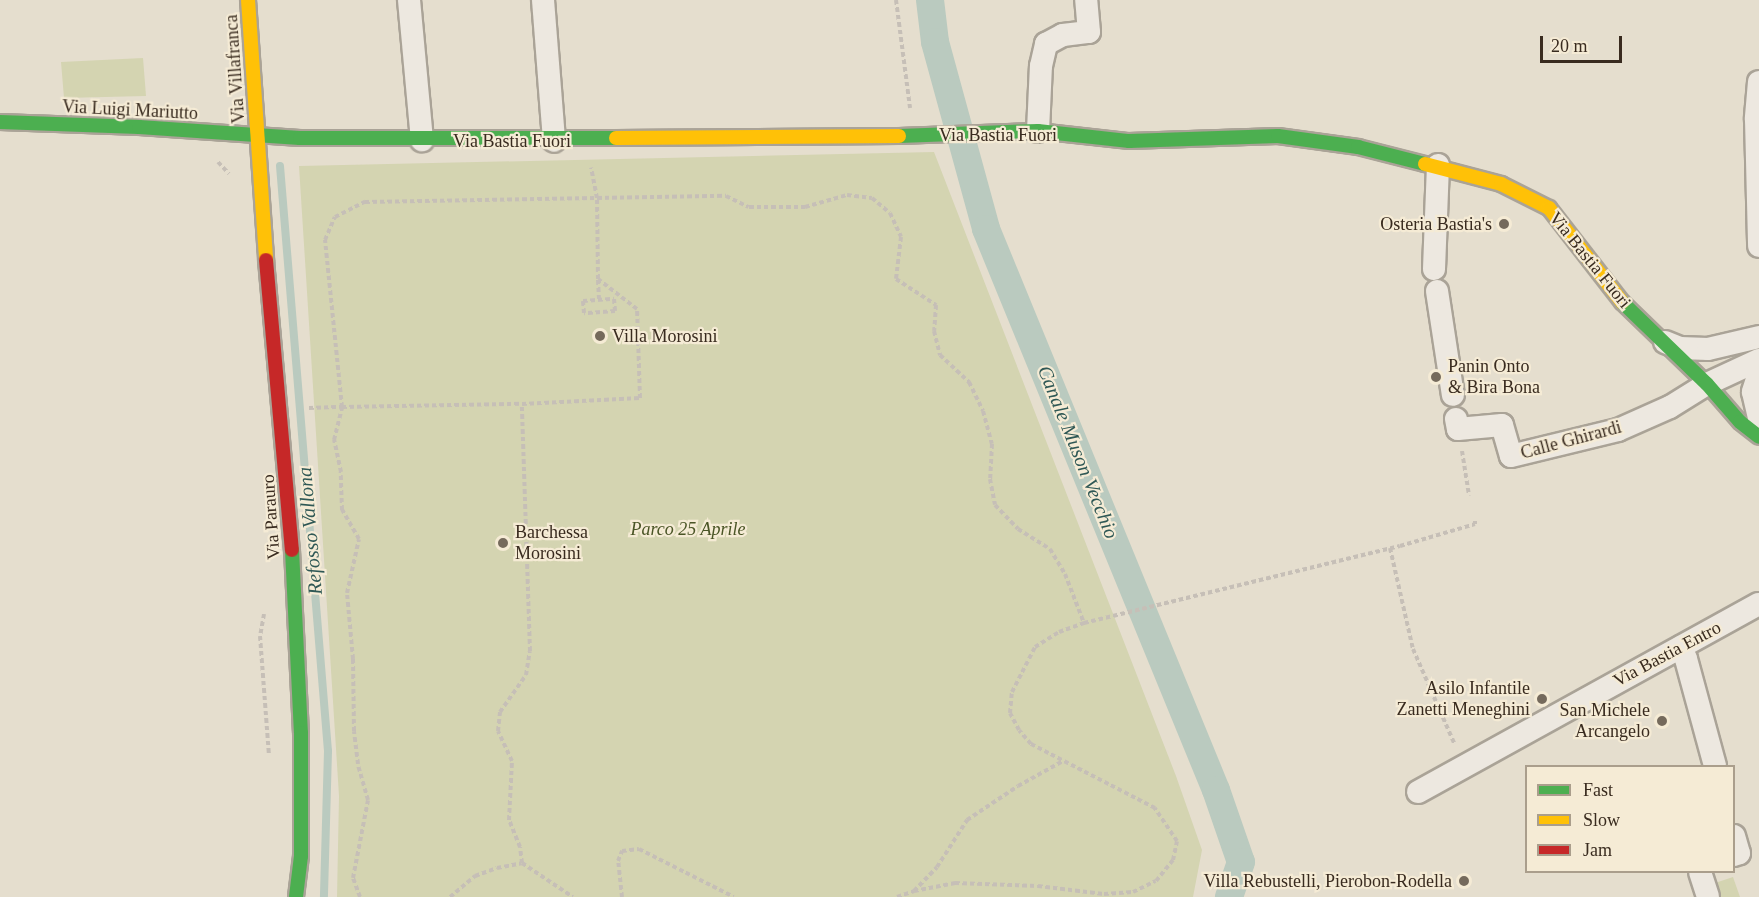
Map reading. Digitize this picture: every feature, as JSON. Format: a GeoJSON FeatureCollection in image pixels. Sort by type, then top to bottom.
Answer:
{"type":"FeatureCollection","features":[{"type":"Feature","properties":{"kind":"street","name":"Via Villafranca"},"geometry":{"type":"LineString","coordinates":[[248,0],[257,136]]}},
{"type":"Feature","properties":{"kind":"street"},"geometry":{"type":"LineString","coordinates":[[409,0],[422,140]]}},
{"type":"Feature","properties":{"kind":"street"},"geometry":{"type":"LineString","coordinates":[[543,0],[554,141]]}},
{"type":"Feature","properties":{"kind":"street"},"geometry":{"type":"LineString","coordinates":[[1038,131],[1041,66],[1046,44],[1063,35],[1089,32],[1086,0]]}},
{"type":"Feature","properties":{"kind":"street"},"geometry":{"type":"LineString","coordinates":[[1759,82],[1756,131],[1759,246]]}},
{"type":"Feature","properties":{"kind":"street","name":"Via Luigi Mariutto"},"geometry":{"type":"LineString","coordinates":[[0,122],[139,127],[257,136]]}},
{"type":"Feature","properties":{"kind":"street","name":"Via Bastia Fuori"},"geometry":{"type":"LineString","coordinates":[[257,136],[554,141],[925,136],[1038,131],[1129,141],[1278,136],[1358,147],[1438,165],[1501,184],[1549,208],[1567,228],[1615,296],[1707,384],[1740,422],[1759,437]]}},
{"type":"Feature","properties":{"kind":"street","name":"Via Parauro"},"geometry":{"type":"LineString","coordinates":[[257,136],[260,198],[292,535],[301,733],[301,856],[296,897]]}},
{"type":"Feature","properties":{"kind":"street"},"geometry":{"type":"LineString","coordinates":[[1438,165],[1436,280],[1453,395]]}},
{"type":"Feature","properties":{"kind":"street","name":"Via Bastia Fuori"},"geometry":{"type":"LineString","coordinates":[[1665,342],[1680,348],[1699,349],[1759,337]]}},
{"type":"Feature","properties":{"kind":"street"},"geometry":{"type":"LineString","coordinates":[[1707,384],[1759,360]]}},
{"type":"Feature","properties":{"kind":"street"},"geometry":{"type":"LineString","coordinates":[[1759,374],[1753,392],[1759,419]]}},
{"type":"Feature","properties":{"kind":"street","name":"Calle Ghirardi"},"geometry":{"type":"LineString","coordinates":[[1457,424],[1502,425],[1511,456],[1618,430],[1670,408],[1707,384]]}},
{"type":"Feature","properties":{"kind":"street","name":"Via Bastia Entro"},"geometry":{"type":"LineString","coordinates":[[1418,792],[1759,604]]}},
{"type":"Feature","properties":{"kind":"street"},"geometry":{"type":"LineString","coordinates":[[1681,648],[1715,765]]}},
{"type":"Feature","properties":{"kind":"street"},"geometry":{"type":"LineString","coordinates":[[1735,839],[1739,853],[1735,855]]}},
{"type":"Feature","properties":{"kind":"street"},"geometry":{"type":"LineString","coordinates":[[1700,873],[1708,897]]}},
{"type":"Feature","properties":{"kind":"path"},"geometry":{"type":"LineString","coordinates":[[896,0],[911,112],[899,112]]}},
{"type":"Feature","properties":{"kind":"path"},"geometry":{"type":"LineString","coordinates":[[588,140],[597,198],[599,299]]}},
{"type":"Feature","properties":{"kind":"path"},"geometry":{"type":"LineString","coordinates":[[360,897],[353,878],[368,800],[358,764],[354,731],[353,659],[348,593],[359,539],[342,510],[341,472],[334,440],[342,407],[326,240],[335,217],[364,202],[726,196],[749,207],[805,207],[847,195],[872,198],[890,213],[901,237],[896,279],[936,305],[934,331],[940,355],[969,382],[983,411],[992,444],[990,479],[995,505],[1018,529],[1050,549],[1065,574],[1084,623]]}},
{"type":"Feature","properties":{"kind":"path"},"geometry":{"type":"LineString","coordinates":[[307,408],[522,404],[640,398],[637,309],[598,279]]}},
{"type":"Feature","properties":{"kind":"path"},"geometry":{"type":"LineString","coordinates":[[599,299],[614,299],[615,311],[584,313],[583,301],[599,299]]}},
{"type":"Feature","properties":{"kind":"path"},"geometry":{"type":"LineString","coordinates":[[522,404],[530,651],[526,675],[500,712],[498,731],[512,760],[509,820],[520,847],[522,863]]}},
{"type":"Feature","properties":{"kind":"path"},"geometry":{"type":"LineString","coordinates":[[1457,424],[1469,495]]}},
{"type":"Feature","properties":{"kind":"path"},"geometry":{"type":"LineString","coordinates":[[897,897],[914,891],[955,883],[1038,886],[1104,894],[1133,892],[1156,881],[1173,860],[1177,841],[1155,808],[1031,744],[1019,730],[1010,713],[1012,692],[1035,647],[1059,632],[1084,623],[1390,548],[1475,524],[1475,521]]}},
{"type":"Feature","properties":{"kind":"path"},"geometry":{"type":"LineString","coordinates":[[1390,548],[1413,649],[1465,765]]}},
{"type":"Feature","properties":{"kind":"path"},"geometry":{"type":"LineString","coordinates":[[914,891],[937,867],[968,820],[1010,791],[1063,761]]}},
{"type":"Feature","properties":{"kind":"path"},"geometry":{"type":"LineString","coordinates":[[622,897],[618,861],[622,851],[639,849],[735,897]]}},
{"type":"Feature","properties":{"kind":"path"},"geometry":{"type":"LineString","coordinates":[[450,897],[476,876],[497,868],[522,863],[573,897]]}},
{"type":"Feature","properties":{"kind":"green space"},"geometry":{"type":"Polygon","coordinates":[[[143,58],[146,96],[64,98],[61,62],[143,58]]]}},
{"type":"Feature","properties":{"kind":"green space","name":"Parco 25 Aprile"},"geometry":{"type":"Polygon","coordinates":[[[934,152],[1176,776],[1202,850],[1193,897],[337,897],[339,796],[299,166],[934,152]]]}},
{"type":"Feature","properties":{"kind":"green space"},"geometry":{"type":"Polygon","coordinates":[[[1733,877],[1740,897],[1716,897],[1712,884],[1733,877]]]}},
{"type":"Feature","properties":{"kind":"waterway","name":"Canale Muson Vecchio"},"geometry":{"type":"LineString","coordinates":[[930,0],[935,42],[986,229],[1216,790],[1241,862],[1229,897]]}},
{"type":"Feature","properties":{"kind":"waterway","name":"Refosso Vallona"},"geometry":{"type":"LineString","coordinates":[[280,166],[328,751],[324,897]]}},
{"type":"Feature","properties":{"kind":"traffic: fast"},"geometry":{"type":"LineString","coordinates":[[0,122],[139,127],[300,138],[616,138]]}},
{"type":"Feature","properties":{"kind":"traffic: fast"},"geometry":{"type":"LineString","coordinates":[[899,136],[1038,131],[1129,141],[1278,136],[1358,147],[1425,164]]}},
{"type":"Feature","properties":{"kind":"traffic: fast"},"geometry":{"type":"LineString","coordinates":[[1622,302],[1707,384],[1740,422],[1759,437]]}},
{"type":"Feature","properties":{"kind":"traffic: fast"},"geometry":{"type":"LineString","coordinates":[[292,550],[301,733],[301,856],[296,897]]}},
{"type":"Feature","properties":{"kind":"traffic: slow"},"geometry":{"type":"LineString","coordinates":[[248,0],[266,260]]}},
{"type":"Feature","properties":{"kind":"traffic: slow"},"geometry":{"type":"LineString","coordinates":[[616,138],[899,136]]}},
{"type":"Feature","properties":{"kind":"traffic: slow"},"geometry":{"type":"LineString","coordinates":[[1425,164],[1501,184],[1549,208],[1622,302]]}},
{"type":"Feature","properties":{"kind":"traffic: jam"},"geometry":{"type":"LineString","coordinates":[[266,260],[292,550]]}},
{"type":"Feature","properties":{"kind":"place","name":"Osteria Bastia's"},"geometry":{"type":"Point","coordinates":[1504,224]}},
{"type":"Feature","properties":{"kind":"place","name":"Villa Morosini"},"geometry":{"type":"Point","coordinates":[600,336]}},
{"type":"Feature","properties":{"kind":"place","name":"Panin Onto & Bira Bona"},"geometry":{"type":"Point","coordinates":[1436,377]}},
{"type":"Feature","properties":{"kind":"place","name":"Barchessa Morosini"},"geometry":{"type":"Point","coordinates":[503,543]}},
{"type":"Feature","properties":{"kind":"place","name":"Asilo Infantile Zanetti Meneghini"},"geometry":{"type":"Point","coordinates":[1542,699]}},
{"type":"Feature","properties":{"kind":"place","name":"San Michele Arcangelo"},"geometry":{"type":"Point","coordinates":[1662,721]}},
{"type":"Feature","properties":{"kind":"place","name":"Villa Rebustelli, Pierobon-Rodella"},"geometry":{"type":"Point","coordinates":[1464,881]}}]}
